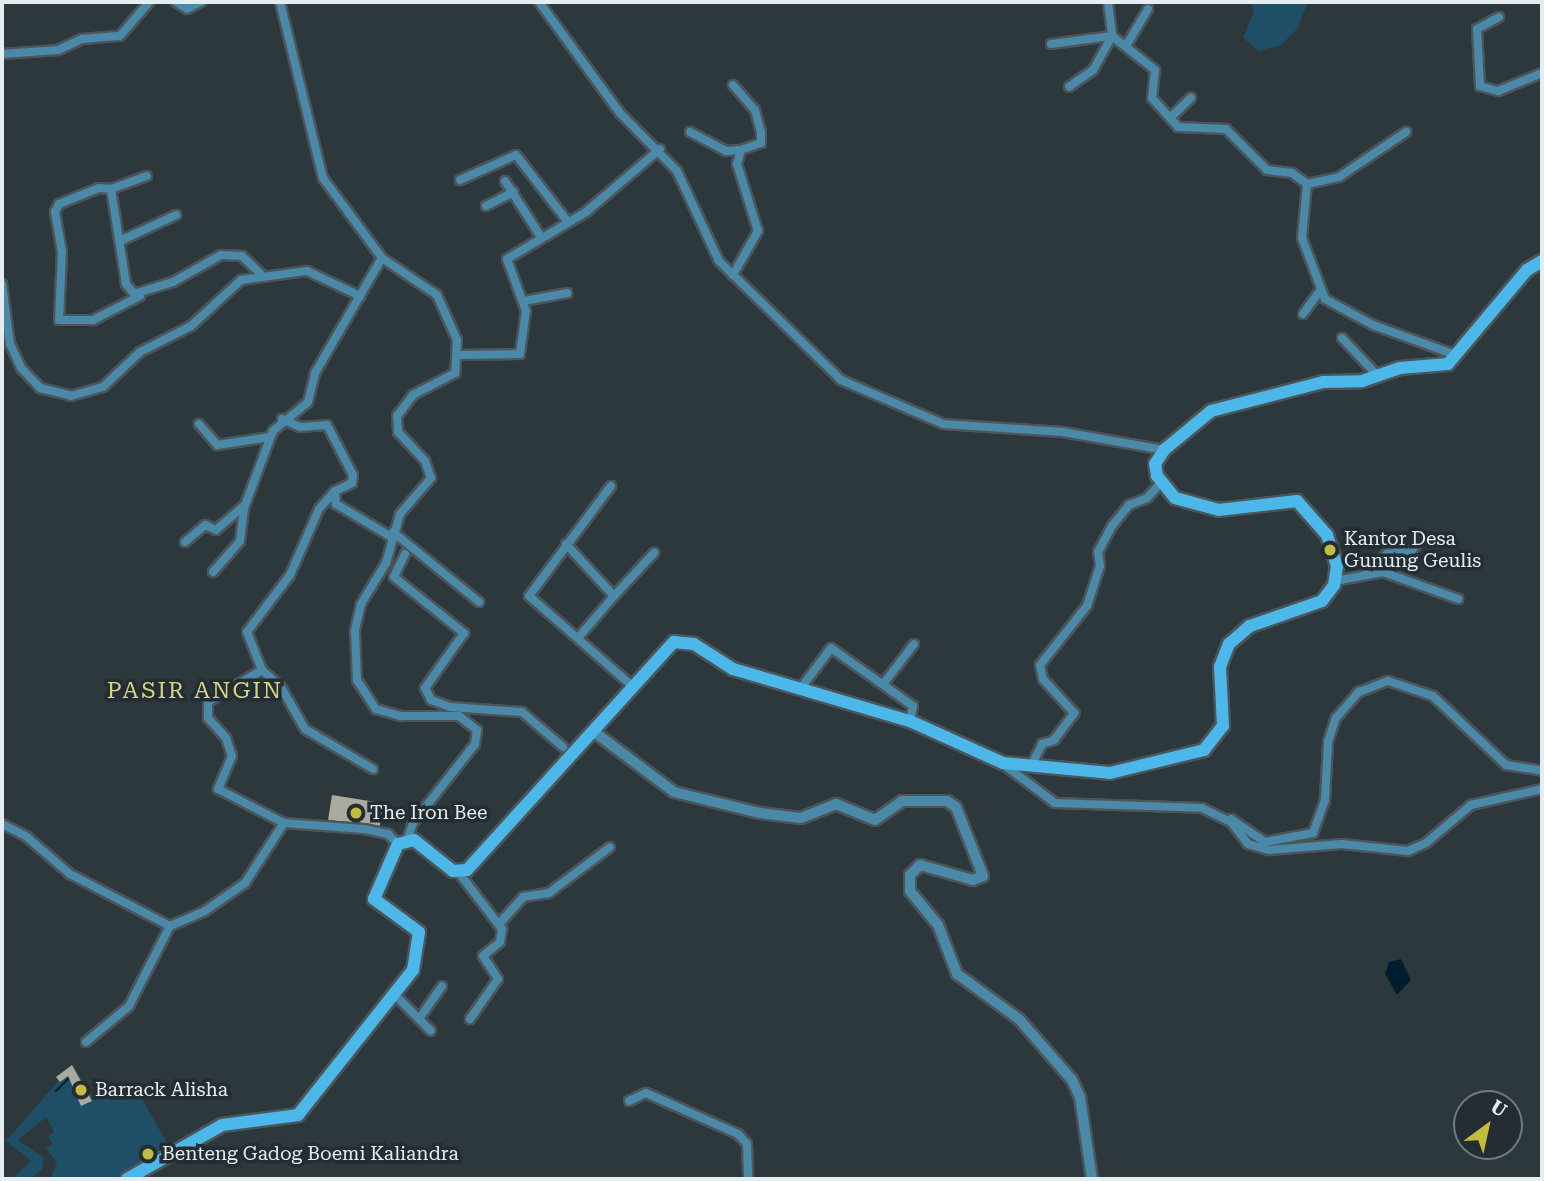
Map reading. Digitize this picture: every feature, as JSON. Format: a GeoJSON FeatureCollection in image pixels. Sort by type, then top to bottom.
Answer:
{"type":"FeatureCollection","features":[{"type":"Feature","properties":{"kind":"main road"},"geometry":{"type":"LineString","coordinates":[[127,1179],[222,1125],[296,1116],[410,976],[421,938],[374,898],[403,842],[459,873],[478,862],[662,651],[681,641],[733,669],[910,721],[1003,763],[1110,773],[1204,750],[1223,726],[1220,667],[1231,640],[1253,624],[1315,606],[1335,582],[1333,546],[1301,503],[1205,509],[1183,503],[1160,485],[1155,464],[1164,450],[1211,411],[1323,382],[1379,377],[1399,368],[1446,364],[1527,270],[1542,261]]}},
{"type":"Feature","properties":{"kind":"street"},"geometry":{"type":"LineString","coordinates":[[2,54],[58,50],[82,38],[120,36],[149,2]]}},
{"type":"Feature","properties":{"kind":"street"},"geometry":{"type":"LineString","coordinates":[[176,2],[187,9],[201,2]]}},
{"type":"Feature","properties":{"kind":"street"},"geometry":{"type":"LineString","coordinates":[[262,670],[208,702],[208,718],[226,738],[232,755],[217,785],[284,823],[365,829],[388,834],[403,842],[414,823],[475,744],[477,730],[467,719],[385,715],[362,691],[355,657],[357,616],[386,563],[393,535],[431,478],[425,461],[398,432],[397,416],[413,395],[455,373],[458,355],[449,314],[438,295],[382,258],[320,173],[280,2]]}},
{"type":"Feature","properties":{"kind":"street"},"geometry":{"type":"LineString","coordinates":[[539,2],[620,113],[660,149],[684,184],[719,261],[830,370],[864,394],[948,425],[1063,432],[1164,450]]}},
{"type":"Feature","properties":{"kind":"street"},"geometry":{"type":"LineString","coordinates":[[1069,87],[1093,69],[1112,36],[1108,2]]}},
{"type":"Feature","properties":{"kind":"street"},"geometry":{"type":"LineString","coordinates":[[1126,46],[1148,9]]}},
{"type":"Feature","properties":{"kind":"street"},"geometry":{"type":"LineString","coordinates":[[1499,18],[1477,29],[1480,86],[1498,91],[1542,74]]}},
{"type":"Feature","properties":{"kind":"street"},"geometry":{"type":"LineString","coordinates":[[1051,44],[1112,36],[1155,69],[1152,98],[1184,129],[1226,130],[1267,170],[1292,173],[1307,184],[1339,177],[1406,132]]}},
{"type":"Feature","properties":{"kind":"street"},"geometry":{"type":"LineString","coordinates":[[690,132],[723,150],[741,150],[761,143],[760,122],[733,85]]}},
{"type":"Feature","properties":{"kind":"street"},"geometry":{"type":"LineString","coordinates":[[1170,118],[1191,98]]}},
{"type":"Feature","properties":{"kind":"street"},"geometry":{"type":"LineString","coordinates":[[458,355],[520,354],[524,301],[508,259],[568,222],[660,149]]}},
{"type":"Feature","properties":{"kind":"street"},"geometry":{"type":"LineString","coordinates":[[733,275],[758,231],[737,174],[741,150]]}},
{"type":"Feature","properties":{"kind":"street"},"geometry":{"type":"LineString","coordinates":[[460,180],[516,155],[568,222]]}},
{"type":"Feature","properties":{"kind":"street"},"geometry":{"type":"LineString","coordinates":[[147,176],[111,189],[99,188],[57,206],[62,255],[58,317],[68,323],[93,320],[221,255],[242,256],[262,275]]}},
{"type":"Feature","properties":{"kind":"street"},"geometry":{"type":"LineString","coordinates":[[505,181],[541,237]]}},
{"type":"Feature","properties":{"kind":"street"},"geometry":{"type":"LineString","coordinates":[[1307,184],[1301,232],[1319,292],[1373,325],[1456,355]]}},
{"type":"Feature","properties":{"kind":"street"},"geometry":{"type":"LineString","coordinates":[[111,189],[127,287],[140,296]]}},
{"type":"Feature","properties":{"kind":"street"},"geometry":{"type":"LineString","coordinates":[[486,206],[514,192]]}},
{"type":"Feature","properties":{"kind":"street"},"geometry":{"type":"LineString","coordinates":[[120,241],[176,215]]}},
{"type":"Feature","properties":{"kind":"street"},"geometry":{"type":"LineString","coordinates":[[213,572],[240,541],[244,506],[270,437],[282,419],[308,402],[315,373],[382,258]]}},
{"type":"Feature","properties":{"kind":"street"},"geometry":{"type":"LineString","coordinates":[[2,284],[10,344],[20,369],[40,388],[71,396],[97,390],[140,352],[191,326],[231,285],[262,275],[310,272],[360,296]]}},
{"type":"Feature","properties":{"kind":"street"},"geometry":{"type":"LineString","coordinates":[[1303,314],[1319,292]]}},
{"type":"Feature","properties":{"kind":"street"},"geometry":{"type":"LineString","coordinates":[[524,301],[567,293]]}},
{"type":"Feature","properties":{"kind":"street"},"geometry":{"type":"LineString","coordinates":[[1342,338],[1379,377]]}},
{"type":"Feature","properties":{"kind":"street"},"geometry":{"type":"LineString","coordinates":[[282,419],[300,428],[321,422],[330,427],[354,475],[353,483],[335,491],[319,509],[290,575],[247,632],[262,670],[281,687],[305,729],[373,769]]}},
{"type":"Feature","properties":{"kind":"street"},"geometry":{"type":"LineString","coordinates":[[199,424],[217,445],[270,437]]}},
{"type":"Feature","properties":{"kind":"street"},"geometry":{"type":"LineString","coordinates":[[1031,766],[1042,744],[1054,740],[1074,713],[1043,679],[1040,665],[1087,606],[1100,566],[1098,552],[1112,526],[1129,505],[1147,498],[1160,485]]}},
{"type":"Feature","properties":{"kind":"street"},"geometry":{"type":"LineString","coordinates":[[611,486],[529,596],[631,685]]}},
{"type":"Feature","properties":{"kind":"street"},"geometry":{"type":"LineString","coordinates":[[335,491],[339,507],[393,535],[479,602]]}},
{"type":"Feature","properties":{"kind":"street"},"geometry":{"type":"LineString","coordinates":[[185,542],[205,525],[221,528],[244,506]]}},
{"type":"Feature","properties":{"kind":"street"},"geometry":{"type":"LineString","coordinates":[[1366,574],[1387,554],[1412,550],[1421,540]]}},
{"type":"Feature","properties":{"kind":"street"},"geometry":{"type":"LineString","coordinates":[[566,544],[614,596]]}},
{"type":"Feature","properties":{"kind":"street"},"geometry":{"type":"LineString","coordinates":[[578,638],[654,553]]}},
{"type":"Feature","properties":{"kind":"street"},"geometry":{"type":"LineString","coordinates":[[405,554],[394,577],[464,633],[426,692],[438,705],[522,712],[563,747]]}},
{"type":"Feature","properties":{"kind":"street"},"geometry":{"type":"LineString","coordinates":[[1335,582],[1383,572],[1458,599]]}},
{"type":"Feature","properties":{"kind":"street"},"geometry":{"type":"LineString","coordinates":[[884,683],[914,644]]}},
{"type":"Feature","properties":{"kind":"street"},"geometry":{"type":"LineString","coordinates":[[801,688],[831,648],[913,706],[910,721]]}},
{"type":"Feature","properties":{"kind":"street"},"geometry":{"type":"LineString","coordinates":[[1003,763],[1055,803],[1174,804],[1225,817],[1265,842],[1310,835],[1325,800],[1328,742],[1336,718],[1359,692],[1388,681],[1433,696],[1506,765],[1542,771]]}},
{"type":"Feature","properties":{"kind":"street"},"geometry":{"type":"LineString","coordinates":[[467,719],[470,707]]}},
{"type":"Feature","properties":{"kind":"street"},"geometry":{"type":"LineString","coordinates":[[593,731],[674,792],[761,813],[801,818],[836,804],[875,820],[902,801],[947,801],[956,807],[983,876],[973,880],[920,865],[910,875],[910,891],[945,936],[957,974],[1019,1019],[1072,1080],[1080,1097],[1092,1179]]}},
{"type":"Feature","properties":{"kind":"street"},"geometry":{"type":"LineString","coordinates":[[1225,817],[1248,844],[1262,850],[1342,844],[1408,851],[1471,805],[1542,789]]}},
{"type":"Feature","properties":{"kind":"street"},"geometry":{"type":"LineString","coordinates":[[86,1042],[129,1006],[170,926],[205,911],[245,883],[284,823]]}},
{"type":"Feature","properties":{"kind":"street"},"geometry":{"type":"LineString","coordinates":[[2,824],[27,837],[70,874],[170,926]]}},
{"type":"Feature","properties":{"kind":"street"},"geometry":{"type":"LineString","coordinates":[[499,924],[523,897],[549,893],[610,847]]}},
{"type":"Feature","properties":{"kind":"street"},"geometry":{"type":"LineString","coordinates":[[459,873],[499,924],[500,942],[483,956],[498,979],[470,1019]]}},
{"type":"Feature","properties":{"kind":"street"},"geometry":{"type":"LineString","coordinates":[[419,1019],[442,986]]}},
{"type":"Feature","properties":{"kind":"street"},"geometry":{"type":"LineString","coordinates":[[396,996],[431,1031]]}},
{"type":"Feature","properties":{"kind":"street"},"geometry":{"type":"LineString","coordinates":[[629,1101],[646,1093],[737,1133],[747,1144],[748,1179]]}},
{"type":"Feature","properties":{"kind":"shaded area"},"geometry":{"type":"Polygon","coordinates":[[[1250,2],[1308,2],[1297,29],[1281,45],[1259,51],[1243,38],[1254,11],[1250,2]]]}},
{"type":"Feature","properties":{"kind":"shaded area"},"geometry":{"type":"Polygon","coordinates":[[[1401,959],[1411,980],[1397,995],[1385,974],[1389,962],[1401,959]]]}},
{"type":"Feature","properties":{"kind":"shaded area"},"geometry":{"type":"Polygon","coordinates":[[[72,1065],[95,1100],[132,1081],[171,1150],[120,1179],[50,1179],[57,1163],[46,1148],[53,1144],[48,1136],[54,1132],[46,1117],[18,1140],[44,1158],[42,1170],[30,1179],[12,1179],[31,1161],[6,1141],[72,1065]]]}},
{"type":"Feature","properties":{"kind":"building","name":"The Iron Bee"},"geometry":{"type":"Polygon","coordinates":[[[332,795],[383,803],[379,828],[328,820],[332,795]]]}},
{"type":"Feature","properties":{"kind":"building"},"geometry":{"type":"Polygon","coordinates":[[[72,1065],[92,1101],[81,1106],[68,1076],[60,1082],[56,1077],[72,1065]]]}},
{"type":"Feature","properties":{"kind":"waterway"},"geometry":{"type":"LineString","coordinates":[[56,1091],[69,1078]]}},
{"type":"Feature","properties":{"kind":"place","name":"Kantor Desa Gunung Geulis"},"geometry":{"type":"Point","coordinates":[1330,550]}},
{"type":"Feature","properties":{"kind":"place","name":"The Iron Bee"},"geometry":{"type":"Point","coordinates":[356,813]}},
{"type":"Feature","properties":{"kind":"place","name":"Barrack Alisha"},"geometry":{"type":"Point","coordinates":[81,1090]}},
{"type":"Feature","properties":{"kind":"place","name":"Benteng Gadog Boemi Kaliandra"},"geometry":{"type":"Point","coordinates":[148,1154]}},
{"type":"Feature","properties":{"kind":"district","name":"PASIR ANGIN"},"geometry":{"type":"Point","coordinates":[195,691]}}]}
